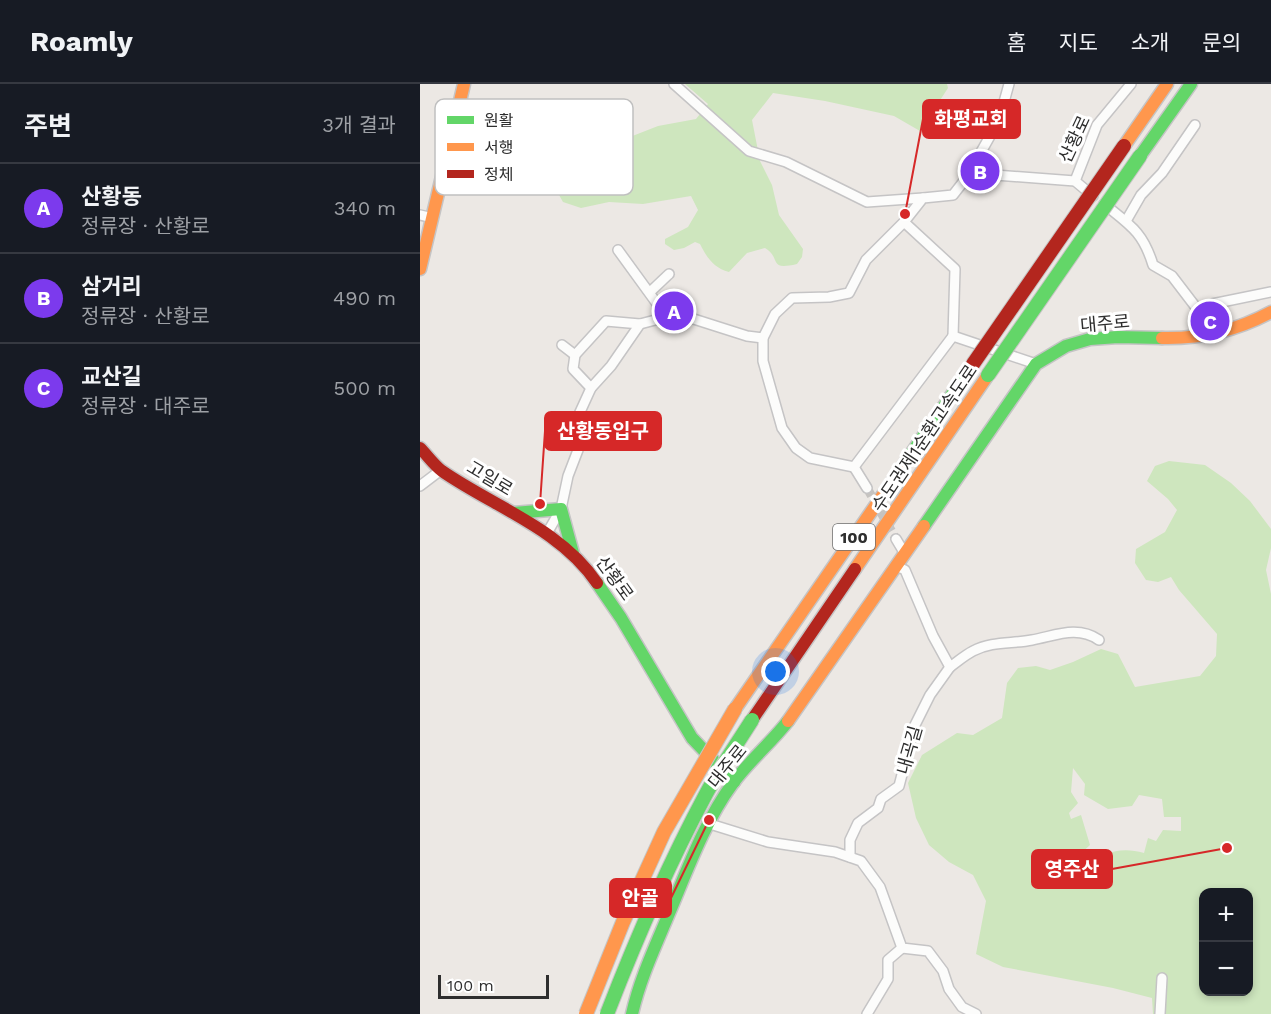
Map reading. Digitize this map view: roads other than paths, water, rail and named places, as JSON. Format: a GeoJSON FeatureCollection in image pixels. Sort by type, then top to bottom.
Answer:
{"type":"FeatureCollection","features":[{"type":"Feature","properties":{"kind":"main road"},"geometry":{"type":"LineString","coordinates":[[460,99],[464,84]]}},
{"type":"Feature","properties":{"kind":"main road","name":"수도권제1순환고속도로"},"geometry":{"type":"LineString","coordinates":[[586,1014],[626,914],[664,832],[693,778],[735,709],[1167,84]]}},
{"type":"Feature","properties":{"kind":"main road","name":"수도권제1순환고속도로"},"geometry":{"type":"LineString","coordinates":[[607,1014],[643,922],[692,822],[707,792],[752,720],[1191,84]]}},
{"type":"Feature","properties":{"kind":"main road"},"geometry":{"type":"LineString","coordinates":[[420,269],[426,217],[435,186]]}},
{"type":"Feature","properties":{"kind":"main road","name":"대주로"},"geometry":{"type":"LineString","coordinates":[[632,1014],[638,988],[693,857],[734,782],[776,737],[821,676],[1036,364],[1058,350],[1077,342],[1096,339],[1211,336],[1244,327],[1271,312]]}},
{"type":"Feature","properties":{"kind":"main road","name":"고일로"},"geometry":{"type":"LineString","coordinates":[[420,448],[441,470],[514,513],[546,535]]}},
{"type":"Feature","properties":{"kind":"main road"},"geometry":{"type":"LineString","coordinates":[[514,513],[561,509],[573,553]]}},
{"type":"Feature","properties":{"kind":"main road","name":"산황로"},"geometry":{"type":"LineString","coordinates":[[546,535],[573,553],[593,576],[621,618],[692,738],[734,782]]}},
{"type":"Feature","properties":{"kind":"street"},"geometry":{"type":"LineString","coordinates":[[674,84],[748,151],[786,162],[867,202],[953,195],[969,173],[999,120],[1009,84]]}},
{"type":"Feature","properties":{"kind":"street","name":"산황로"},"geometry":{"type":"LineString","coordinates":[[1075,182],[1097,125],[1131,84]]}},
{"type":"Feature","properties":{"kind":"street"},"geometry":{"type":"LineString","coordinates":[[1126,221],[1141,195],[1162,173],[1195,125]]}},
{"type":"Feature","properties":{"kind":"street"},"geometry":{"type":"LineString","coordinates":[[969,173],[1075,182],[1126,221],[1144,239],[1153,265],[1172,276],[1198,310],[1211,336]]}},
{"type":"Feature","properties":{"kind":"street"},"geometry":{"type":"LineString","coordinates":[[854,466],[810,458],[796,448],[782,428],[764,362],[763,338],[775,314],[792,298],[829,297],[849,293],[866,260],[904,222],[923,198]]}},
{"type":"Feature","properties":{"kind":"street"},"geometry":{"type":"LineString","coordinates":[[854,466],[953,336],[955,268],[904,222]]}},
{"type":"Feature","properties":{"kind":"street"},"geometry":{"type":"LineString","coordinates":[[618,250],[650,292],[658,305],[662,319]]}},
{"type":"Feature","properties":{"kind":"street"},"geometry":{"type":"LineString","coordinates":[[650,292],[669,274]]}},
{"type":"Feature","properties":{"kind":"street"},"geometry":{"type":"LineString","coordinates":[[1198,310],[1212,304],[1271,292]]}},
{"type":"Feature","properties":{"kind":"street"},"geometry":{"type":"LineString","coordinates":[[591,388],[573,369],[575,355],[606,321],[640,324],[678,314],[747,336],[763,338]]}},
{"type":"Feature","properties":{"kind":"street"},"geometry":{"type":"LineString","coordinates":[[546,535],[561,509],[568,476],[578,450],[570,434],[591,388],[611,366],[640,324]]}},
{"type":"Feature","properties":{"kind":"street"},"geometry":{"type":"LineString","coordinates":[[953,336],[1036,364]]}},
{"type":"Feature","properties":{"kind":"street"},"geometry":{"type":"LineString","coordinates":[[562,345],[575,355]]}},
{"type":"Feature","properties":{"kind":"street"},"geometry":{"type":"LineString","coordinates":[[854,466],[867,489]]}},
{"type":"Feature","properties":{"kind":"street"},"geometry":{"type":"LineString","coordinates":[[420,486],[441,470]]}},
{"type":"Feature","properties":{"kind":"street"},"geometry":{"type":"LineString","coordinates":[[896,538],[905,554]]}},
{"type":"Feature","properties":{"kind":"street"},"geometry":{"type":"LineString","coordinates":[[896,566],[905,570],[933,636],[950,667],[973,651],[994,644],[1076,632],[1092,635],[1099,640]]}},
{"type":"Feature","properties":{"kind":"street","name":"내곡길"},"geometry":{"type":"LineString","coordinates":[[850,857],[850,840],[858,823],[878,808],[881,799],[899,786],[915,725],[930,695],[950,667]]}},
{"type":"Feature","properties":{"kind":"street"},"geometry":{"type":"LineString","coordinates":[[710,824],[768,842],[835,852],[861,861],[880,887],[902,948]]}},
{"type":"Feature","properties":{"kind":"street"},"geometry":{"type":"LineString","coordinates":[[867,1014],[888,979],[888,960],[902,948],[928,951],[943,972],[949,989],[962,1007],[976,1014]]}},
{"type":"Feature","properties":{"kind":"street"},"geometry":{"type":"LineString","coordinates":[[1160,1014],[1162,978]]}},
{"type":"Feature","properties":{"kind":"tunnel"},"geometry":{"type":"LineString","coordinates":[[867,488],[896,539]]}},
{"type":"Feature","properties":{"kind":"place","name":"삼거리"},"geometry":{"type":"Point","coordinates":[980,171]}},
{"type":"Feature","properties":{"kind":"place","name":"화평교회"},"geometry":{"type":"Point","coordinates":[905,214]}},
{"type":"Feature","properties":{"kind":"place","name":"산황동"},"geometry":{"type":"Point","coordinates":[674,311]}},
{"type":"Feature","properties":{"kind":"place","name":"교산길"},"geometry":{"type":"Point","coordinates":[1210,321]}},
{"type":"Feature","properties":{"kind":"place","name":"산황동입구"},"geometry":{"type":"Point","coordinates":[540,504]}},
{"type":"Feature","properties":{"kind":"place","name":"안골"},"geometry":{"type":"Point","coordinates":[709,820]}},
{"type":"Feature","properties":{"kind":"place","name":"영주산"},"geometry":{"type":"Point","coordinates":[1227,848]}}]}
